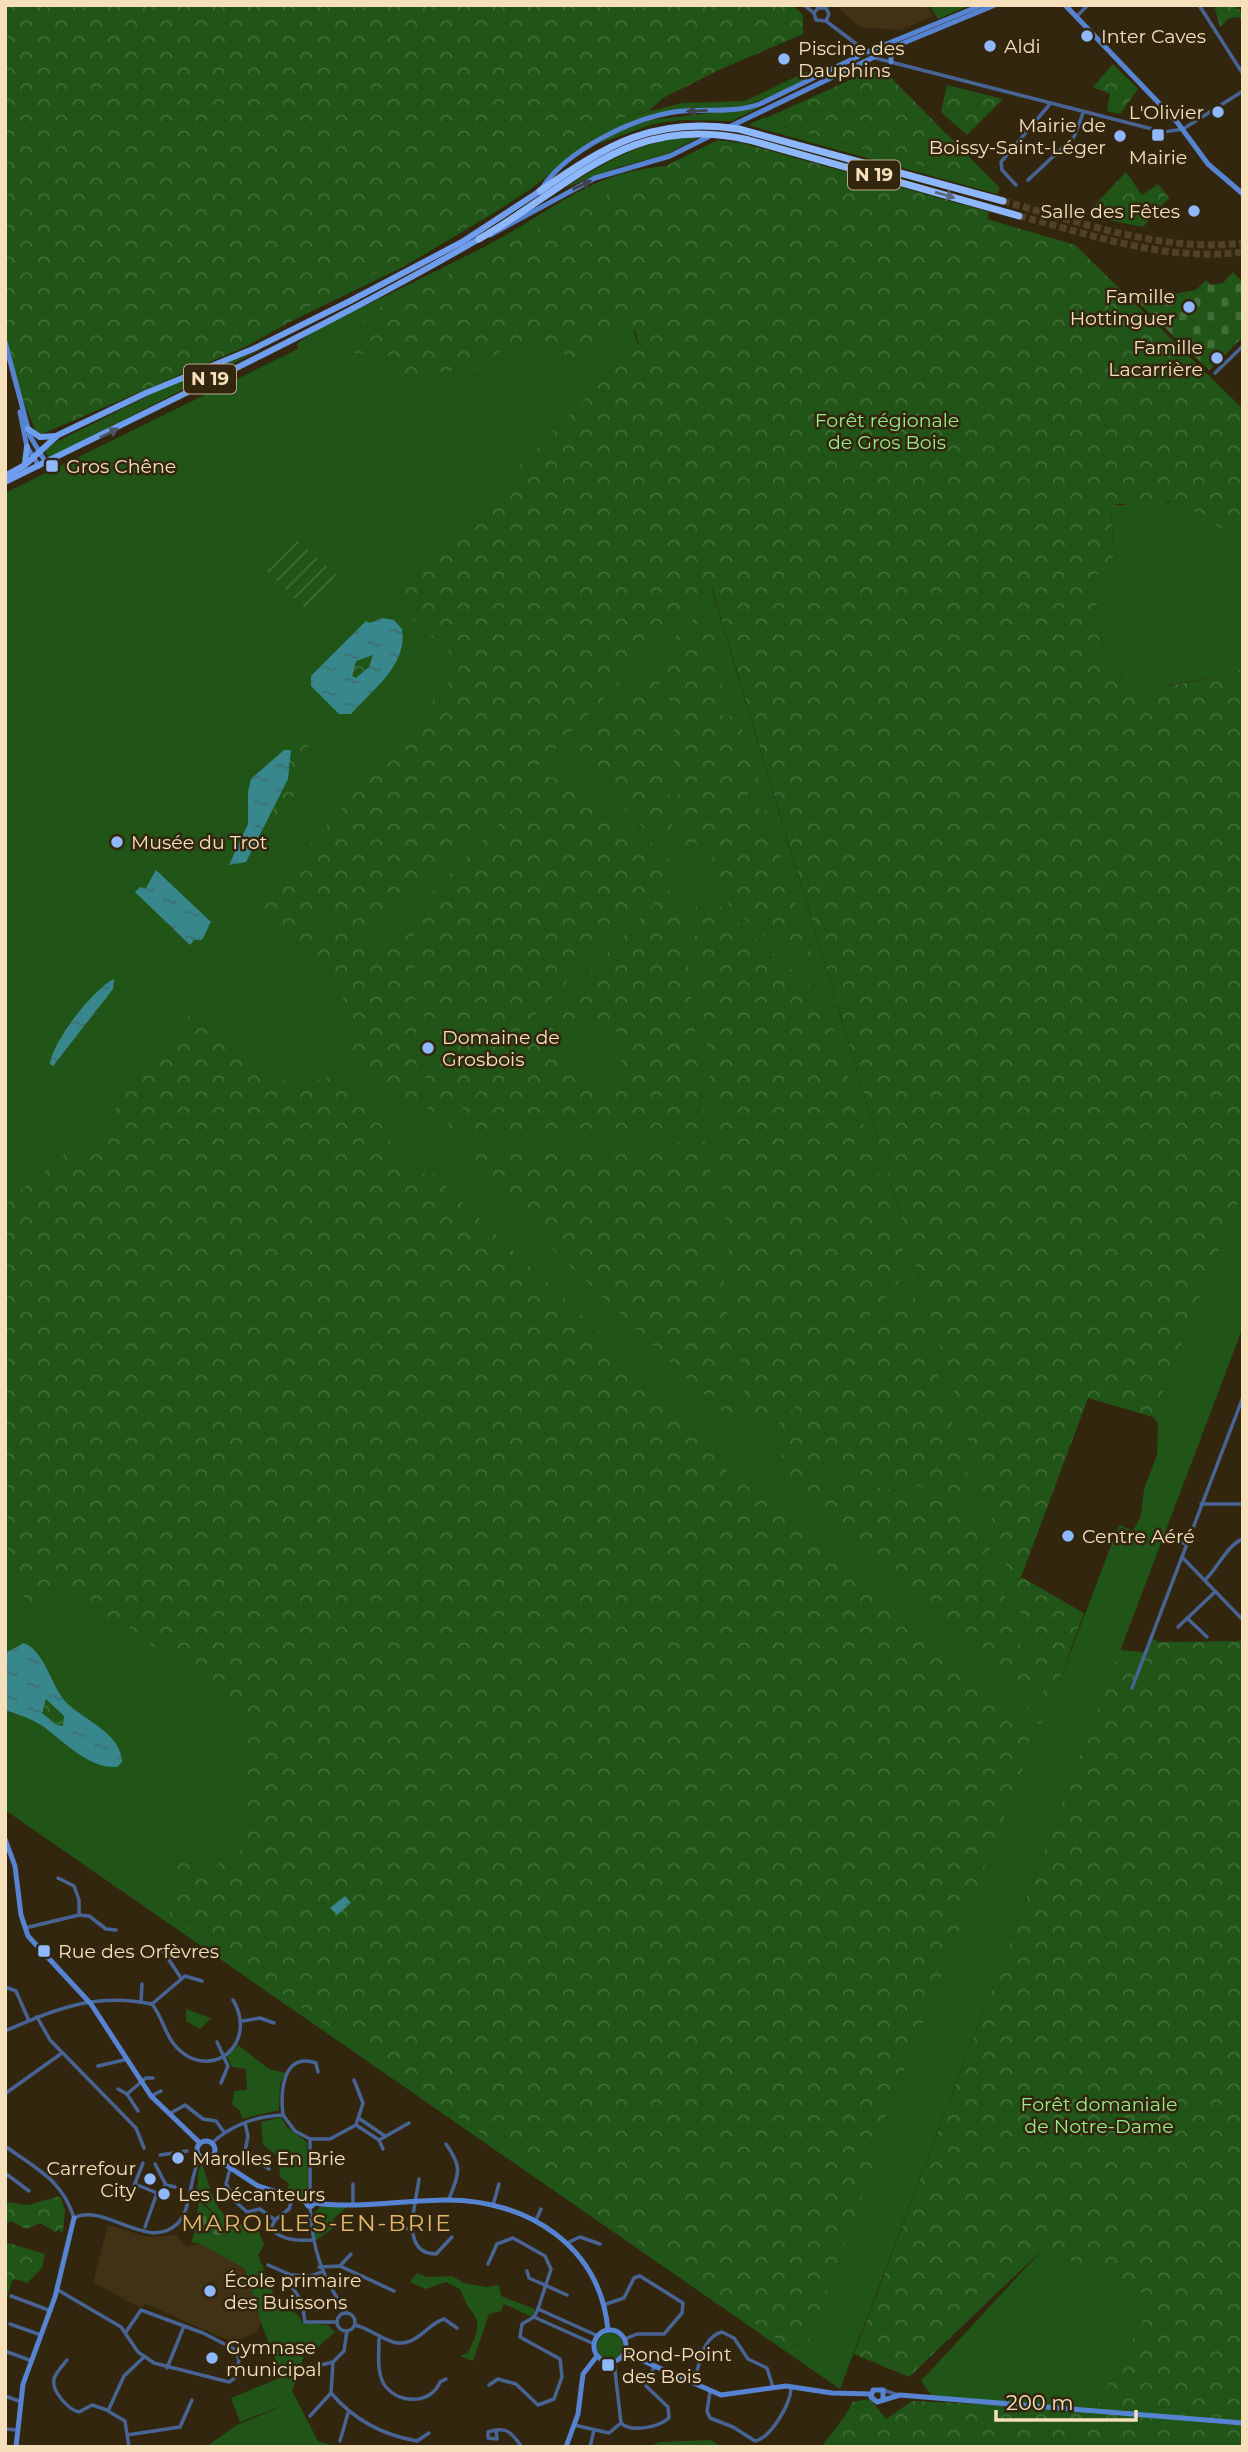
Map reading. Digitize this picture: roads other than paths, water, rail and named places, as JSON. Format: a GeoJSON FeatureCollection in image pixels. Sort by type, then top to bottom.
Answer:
{"type":"FeatureCollection","features":[{"type":"Feature","properties":{"kind":"highway","name":"N 19"},"geometry":{"type":"LineString","coordinates":[[540,191],[590,157],[621,140],[661,128],[695,125],[739,129],[1003,201]]}},
{"type":"Feature","properties":{"kind":"highway","name":"N 19"},"geometry":{"type":"LineString","coordinates":[[479,239],[616,151],[659,136],[691,133],[720,134],[748,140],[1019,216]]}},
{"type":"Feature","properties":{"kind":"main road","name":"N 19"},"geometry":{"type":"LineString","coordinates":[[5,476],[25,464],[58,435],[146,393],[253,349],[372,289],[462,242],[540,191]]}},
{"type":"Feature","properties":{"kind":"main road","name":"N 19"},"geometry":{"type":"LineString","coordinates":[[5,482],[411,278],[479,239]]}},
{"type":"Feature","properties":{"kind":"main road"},"geometry":{"type":"LineString","coordinates":[[26,430],[40,437],[58,435]]}},
{"type":"Feature","properties":{"kind":"main road"},"geometry":{"type":"LineString","coordinates":[[25,464],[27,447]]}},
{"type":"Feature","properties":{"kind":"street"},"geometry":{"type":"LineString","coordinates":[[804,5],[814,13],[818,21],[826,20],[872,58],[1164,132],[1183,130],[1243,92]]}},
{"type":"Feature","properties":{"kind":"street"},"geometry":{"type":"LineString","coordinates":[[540,191],[551,177],[579,153],[623,128],[674,112],[749,108],[867,52],[982,5]]}},
{"type":"Feature","properties":{"kind":"street"},"geometry":{"type":"LineString","coordinates":[[479,239],[514,225],[595,178],[670,156],[891,49],[995,5]]}},
{"type":"Feature","properties":{"kind":"street"},"geometry":{"type":"LineString","coordinates":[[1065,5],[1183,130],[1208,164],[1243,194]]}},
{"type":"Feature","properties":{"kind":"street"},"geometry":{"type":"LineString","coordinates":[[1076,17],[1088,5]]}},
{"type":"Feature","properties":{"kind":"street"},"geometry":{"type":"LineString","coordinates":[[1199,5],[1243,74]]}},
{"type":"Feature","properties":{"kind":"street"},"geometry":{"type":"LineString","coordinates":[[814,13],[820,7],[826,8],[829,14],[826,20]]}},
{"type":"Feature","properties":{"kind":"street"},"geometry":{"type":"LineString","coordinates":[[891,49],[891,62]]}},
{"type":"Feature","properties":{"kind":"street"},"geometry":{"type":"LineString","coordinates":[[1016,185],[1002,170],[1001,162],[1050,104]]}},
{"type":"Feature","properties":{"kind":"street"},"geometry":{"type":"LineString","coordinates":[[1028,180],[1074,136],[1083,112]]}},
{"type":"Feature","properties":{"kind":"street"},"geometry":{"type":"LineString","coordinates":[[5,342],[26,430],[27,447],[36,454]]}},
{"type":"Feature","properties":{"kind":"street"},"geometry":{"type":"LineString","coordinates":[[1215,373],[1243,346]]}},
{"type":"Feature","properties":{"kind":"street"},"geometry":{"type":"LineString","coordinates":[[5,358],[26,430],[42,464]]}},
{"type":"Feature","properties":{"kind":"street"},"geometry":{"type":"LineString","coordinates":[[1132,1688],[1243,1397]]}},
{"type":"Feature","properties":{"kind":"street"},"geometry":{"type":"LineString","coordinates":[[1236,1416],[1243,1419]]}},
{"type":"Feature","properties":{"kind":"street"},"geometry":{"type":"LineString","coordinates":[[1201,1504],[1243,1504]]}},
{"type":"Feature","properties":{"kind":"street"},"geometry":{"type":"LineString","coordinates":[[1163,1535],[1186,1544]]}},
{"type":"Feature","properties":{"kind":"street"},"geometry":{"type":"LineString","coordinates":[[1205,1581],[1220,1566],[1235,1542],[1243,1539]]}},
{"type":"Feature","properties":{"kind":"street"},"geometry":{"type":"LineString","coordinates":[[1182,1557],[1243,1620]]}},
{"type":"Feature","properties":{"kind":"street"},"geometry":{"type":"LineString","coordinates":[[1178,1627],[1215,1592]]}},
{"type":"Feature","properties":{"kind":"street"},"geometry":{"type":"LineString","coordinates":[[1187,1618],[1207,1637]]}},
{"type":"Feature","properties":{"kind":"street"},"geometry":{"type":"LineString","coordinates":[[5,1839],[15,1866],[25,1928],[39,1951],[88,2001],[124,2060],[151,2096],[169,2114],[200,2143],[212,2143],[224,2132],[245,2123],[283,2115]]}},
{"type":"Feature","properties":{"kind":"street"},"geometry":{"type":"LineString","coordinates":[[58,1878],[74,1886],[79,1900],[79,1915]]}},
{"type":"Feature","properties":{"kind":"street"},"geometry":{"type":"LineString","coordinates":[[25,1928],[79,1915],[89,1916],[106,1929],[116,1930]]}},
{"type":"Feature","properties":{"kind":"street"},"geometry":{"type":"LineString","coordinates":[[163,1951],[181,1978]]}},
{"type":"Feature","properties":{"kind":"street"},"geometry":{"type":"LineString","coordinates":[[152,2004],[181,1978],[193,1977],[202,1980]]}},
{"type":"Feature","properties":{"kind":"street"},"geometry":{"type":"LineString","coordinates":[[141,2002],[142,1984]]}},
{"type":"Feature","properties":{"kind":"street"},"geometry":{"type":"LineString","coordinates":[[5,1987],[16,1991],[29,2021]]}},
{"type":"Feature","properties":{"kind":"street"},"geometry":{"type":"LineString","coordinates":[[5,2031],[63,2006],[88,2001],[141,2002],[152,2004],[159,2013],[165,2034],[181,2051],[202,2060],[223,2055],[238,2039],[242,2021],[233,2000]]}},
{"type":"Feature","properties":{"kind":"street"},"geometry":{"type":"LineString","coordinates":[[37,2017],[41,2028],[62,2053],[136,2128],[144,2148]]}},
{"type":"Feature","properties":{"kind":"street"},"geometry":{"type":"LineString","coordinates":[[242,2021],[260,2018],[274,2024]]}},
{"type":"Feature","properties":{"kind":"street"},"geometry":{"type":"LineString","coordinates":[[217,2042],[229,2066],[221,2083]]}},
{"type":"Feature","properties":{"kind":"street"},"geometry":{"type":"LineString","coordinates":[[6,2093],[62,2053]]}},
{"type":"Feature","properties":{"kind":"street"},"geometry":{"type":"LineString","coordinates":[[98,2066],[124,2060]]}},
{"type":"Feature","properties":{"kind":"street"},"geometry":{"type":"LineString","coordinates":[[318,2072],[316,2063],[300,2060],[293,2065],[283,2082],[283,2115],[295,2131],[310,2139],[341,2136],[356,2125],[363,2103],[354,2080]]}},
{"type":"Feature","properties":{"kind":"street"},"geometry":{"type":"LineString","coordinates":[[127,2094],[141,2082],[153,2078]]}},
{"type":"Feature","properties":{"kind":"street"},"geometry":{"type":"LineString","coordinates":[[118,2089],[127,2094],[138,2111]]}},
{"type":"Feature","properties":{"kind":"street"},"geometry":{"type":"LineString","coordinates":[[151,2096],[161,2091]]}},
{"type":"Feature","properties":{"kind":"street"},"geometry":{"type":"LineString","coordinates":[[169,2114],[185,2105],[203,2119],[216,2121],[224,2132]]}},
{"type":"Feature","properties":{"kind":"street"},"geometry":{"type":"LineString","coordinates":[[360,2119],[385,2136]]}},
{"type":"Feature","properties":{"kind":"street"},"geometry":{"type":"LineString","coordinates":[[245,2123],[248,2136],[244,2151],[270,2169]]}},
{"type":"Feature","properties":{"kind":"street"},"geometry":{"type":"LineString","coordinates":[[379,2140],[409,2123]]}},
{"type":"Feature","properties":{"kind":"street"},"geometry":{"type":"LineString","coordinates":[[356,2125],[379,2140],[383,2150]]}},
{"type":"Feature","properties":{"kind":"street"},"geometry":{"type":"LineString","coordinates":[[310,2139],[312,2240],[320,2270],[346,2312],[354,2315],[355,2325]]}},
{"type":"Feature","properties":{"kind":"street"},"geometry":{"type":"LineString","coordinates":[[200,2143],[197,2152],[200,2157]]}},
{"type":"Feature","properties":{"kind":"street"},"geometry":{"type":"LineString","coordinates":[[212,2143],[212,2156]]}},
{"type":"Feature","properties":{"kind":"street"},"geometry":{"type":"LineString","coordinates":[[446,2144],[458,2160],[459,2170],[448,2200]]}},
{"type":"Feature","properties":{"kind":"street"},"geometry":{"type":"LineString","coordinates":[[5,2156],[8,2148],[59,2186],[68,2199],[74,2218],[58,2290],[19,2401],[16,2447]]}},
{"type":"Feature","properties":{"kind":"street"},"geometry":{"type":"LineString","coordinates":[[160,2155],[187,2151]]}},
{"type":"Feature","properties":{"kind":"street"},"geometry":{"type":"LineString","coordinates":[[200,2157],[212,2156],[263,2189],[310,2203],[448,2200],[493,2205],[536,2220],[569,2242],[590,2270],[603,2305],[608,2330]]}},
{"type":"Feature","properties":{"kind":"street"},"geometry":{"type":"LineString","coordinates":[[74,2218],[79,2215],[96,2217],[152,2234],[167,2231],[176,2225],[185,2212],[191,2176],[200,2157]]}},
{"type":"Feature","properties":{"kind":"street"},"geometry":{"type":"LineString","coordinates":[[143,2163],[134,2185],[157,2193]]}},
{"type":"Feature","properties":{"kind":"street"},"geometry":{"type":"LineString","coordinates":[[155,2164],[166,2185]]}},
{"type":"Feature","properties":{"kind":"street"},"geometry":{"type":"LineString","coordinates":[[230,2169],[226,2184],[237,2203],[247,2212],[260,2209],[267,2211],[275,2220]]}},
{"type":"Feature","properties":{"kind":"street"},"geometry":{"type":"LineString","coordinates":[[5,2174],[29,2190]]}},
{"type":"Feature","properties":{"kind":"street"},"geometry":{"type":"LineString","coordinates":[[419,2179],[412,2228],[420,2248],[428,2254],[436,2254],[452,2237]]}},
{"type":"Feature","properties":{"kind":"street"},"geometry":{"type":"LineString","coordinates":[[493,2205],[499,2183]]}},
{"type":"Feature","properties":{"kind":"street"},"geometry":{"type":"LineString","coordinates":[[353,2184],[353,2204]]}},
{"type":"Feature","properties":{"kind":"street"},"geometry":{"type":"LineString","coordinates":[[166,2185],[175,2187]]}},
{"type":"Feature","properties":{"kind":"street"},"geometry":{"type":"LineString","coordinates":[[145,2227],[157,2193],[166,2185]]}},
{"type":"Feature","properties":{"kind":"street"},"geometry":{"type":"LineString","coordinates":[[292,2199],[289,2208],[275,2220],[271,2228],[277,2235],[299,2241],[312,2240]]}},
{"type":"Feature","properties":{"kind":"street"},"geometry":{"type":"LineString","coordinates":[[536,2220],[541,2208]]}},
{"type":"Feature","properties":{"kind":"street"},"geometry":{"type":"LineString","coordinates":[[393,2230],[412,2228]]}},
{"type":"Feature","properties":{"kind":"street"},"geometry":{"type":"LineString","coordinates":[[569,2242],[580,2237],[600,2244]]}},
{"type":"Feature","properties":{"kind":"street"},"geometry":{"type":"LineString","coordinates":[[488,2264],[497,2244],[513,2238],[550,2262],[538,2309],[534,2317],[522,2324],[520,2337],[559,2359],[562,2377],[554,2399],[538,2405],[511,2382],[498,2379],[489,2385]]}},
{"type":"Feature","properties":{"kind":"street"},"geometry":{"type":"LineString","coordinates":[[340,2266],[351,2254]]}},
{"type":"Feature","properties":{"kind":"street"},"geometry":{"type":"LineString","coordinates":[[268,2264],[291,2275],[311,2276],[320,2270],[340,2266],[394,2291]]}},
{"type":"Feature","properties":{"kind":"street"},"geometry":{"type":"LineString","coordinates":[[527,2271],[529,2278],[567,2295]]}},
{"type":"Feature","properties":{"kind":"street"},"geometry":{"type":"LineString","coordinates":[[291,2275],[290,2284],[302,2302],[304,2322],[337,2322]]}},
{"type":"Feature","properties":{"kind":"street"},"geometry":{"type":"LineString","coordinates":[[603,2305],[621,2300],[634,2278],[640,2276],[681,2301],[682,2314],[664,2334],[637,2334],[625,2339]]}},
{"type":"Feature","properties":{"kind":"street"},"geometry":{"type":"LineString","coordinates":[[58,2290],[126,2332],[144,2357],[167,2368],[214,2379],[229,2382],[236,2377],[239,2360],[236,2350],[184,2326],[141,2310],[126,2332]]}},
{"type":"Feature","properties":{"kind":"street"},"geometry":{"type":"LineString","coordinates":[[11,2296],[51,2311]]}},
{"type":"Feature","properties":{"kind":"street"},"geometry":{"type":"LineString","coordinates":[[538,2309],[598,2336]]}},
{"type":"Feature","properties":{"kind":"street"},"geometry":{"type":"LineString","coordinates":[[337,2322],[339,2316],[346,2312]]}},
{"type":"Feature","properties":{"kind":"street"},"geometry":{"type":"LineString","coordinates":[[534,2317],[594,2344]]}},
{"type":"Feature","properties":{"kind":"street"},"geometry":{"type":"LineString","coordinates":[[355,2325],[367,2328],[379,2339],[407,2343],[444,2319],[457,2328]]}},
{"type":"Feature","properties":{"kind":"street"},"geometry":{"type":"LineString","coordinates":[[337,2322],[342,2330],[347,2331]]}},
{"type":"Feature","properties":{"kind":"street"},"geometry":{"type":"LineString","coordinates":[[10,2324],[41,2335]]}},
{"type":"Feature","properties":{"kind":"street"},"geometry":{"type":"LineString","coordinates":[[347,2331],[355,2325]]}},
{"type":"Feature","properties":{"kind":"street"},"geometry":{"type":"LineString","coordinates":[[167,2368],[184,2326]]}},
{"type":"Feature","properties":{"kind":"street"},"geometry":{"type":"LineString","coordinates":[[608,2330],[616,2331],[625,2339],[625,2353],[614,2362],[605,2362],[597,2356],[594,2344],[598,2336],[608,2330]]}},
{"type":"Feature","properties":{"kind":"street"},"geometry":{"type":"LineString","coordinates":[[310,2416],[331,2393],[333,2362],[348,2343],[347,2331]]}},
{"type":"Feature","properties":{"kind":"street"},"geometry":{"type":"LineString","coordinates":[[692,2384],[700,2354],[715,2334],[722,2332],[734,2338],[748,2359],[767,2368],[773,2387]]}},
{"type":"Feature","properties":{"kind":"street"},"geometry":{"type":"LineString","coordinates":[[379,2339],[380,2375],[385,2387],[392,2392],[411,2399],[427,2398],[435,2393],[440,2382],[446,2379]]}},
{"type":"Feature","properties":{"kind":"street"},"geometry":{"type":"LineString","coordinates":[[5,2351],[32,2361]]}},
{"type":"Feature","properties":{"kind":"street"},"geometry":{"type":"LineString","coordinates":[[625,2353],[710,2392],[731,2395],[791,2386],[832,2393],[871,2394]]}},
{"type":"Feature","properties":{"kind":"street"},"geometry":{"type":"LineString","coordinates":[[566,2447],[574,2425],[582,2376],[597,2356]]}},
{"type":"Feature","properties":{"kind":"street"},"geometry":{"type":"LineString","coordinates":[[108,2411],[124,2376],[144,2357]]}},
{"type":"Feature","properties":{"kind":"street"},"geometry":{"type":"LineString","coordinates":[[67,2360],[54,2379],[54,2386],[72,2410],[79,2412],[92,2405],[123,2417],[129,2447]]}},
{"type":"Feature","properties":{"kind":"street"},"geometry":{"type":"LineString","coordinates":[[309,2368],[333,2362]]}},
{"type":"Feature","properties":{"kind":"street"},"geometry":{"type":"LineString","coordinates":[[574,2425],[613,2432],[621,2423],[614,2362]]}},
{"type":"Feature","properties":{"kind":"street"},"geometry":{"type":"LineString","coordinates":[[621,2423],[634,2431],[669,2418],[668,2407],[646,2386],[647,2378],[656,2367]]}},
{"type":"Feature","properties":{"kind":"street"},"geometry":{"type":"LineString","coordinates":[[710,2392],[707,2411],[710,2418],[733,2427],[748,2440],[758,2441],[766,2436],[790,2403],[791,2386]]}},
{"type":"Feature","properties":{"kind":"street"},"geometry":{"type":"LineString","coordinates":[[871,2394],[875,2388],[900,2395],[1243,2423]]}},
{"type":"Feature","properties":{"kind":"street"},"geometry":{"type":"LineString","coordinates":[[883,2390],[883,2400]]}},
{"type":"Feature","properties":{"kind":"street"},"geometry":{"type":"LineString","coordinates":[[331,2393],[348,2413],[398,2438],[417,2441],[429,2433]]}},
{"type":"Feature","properties":{"kind":"street"},"geometry":{"type":"LineString","coordinates":[[871,2394],[874,2401],[900,2395]]}},
{"type":"Feature","properties":{"kind":"street"},"geometry":{"type":"LineString","coordinates":[[5,2396],[19,2401]]}},
{"type":"Feature","properties":{"kind":"street"},"geometry":{"type":"LineString","coordinates":[[127,2435],[183,2425],[192,2400]]}},
{"type":"Feature","properties":{"kind":"street"},"geometry":{"type":"LineString","coordinates":[[340,2441],[348,2413]]}},
{"type":"Feature","properties":{"kind":"street"},"geometry":{"type":"LineString","coordinates":[[496,2431],[505,2428],[511,2431],[522,2447]]}},
{"type":"Feature","properties":{"kind":"street"},"geometry":{"type":"LineString","coordinates":[[5,2429],[17,2430]]}},
{"type":"Feature","properties":{"kind":"street"},"geometry":{"type":"LineString","coordinates":[[590,2447],[594,2430]]}},
{"type":"Feature","properties":{"kind":"water"},"geometry":{"type":"Polygon","coordinates":[[[382,618],[394,620],[402,629],[400,654],[387,676],[351,714],[339,714],[311,686],[311,676],[366,621],[370,623],[382,618]],[[373,655],[356,661],[352,676],[356,678],[369,667],[373,655]]]}},
{"type":"Feature","properties":{"kind":"water"},"geometry":{"type":"Polygon","coordinates":[[[284,750],[291,750],[288,779],[246,862],[229,865],[248,824],[248,792],[251,779],[284,750]]]}},
{"type":"Feature","properties":{"kind":"water"},"geometry":{"type":"Polygon","coordinates":[[[156,870],[211,922],[202,940],[194,940],[190,945],[135,892],[140,887],[146,888],[156,870]]]}},
{"type":"Feature","properties":{"kind":"water"},"geometry":{"type":"Polygon","coordinates":[[[114,979],[113,989],[53,1066],[50,1064],[58,1043],[75,1017],[96,993],[114,979]]]}},
{"type":"Feature","properties":{"kind":"water"},"geometry":{"type":"Polygon","coordinates":[[[24,1643],[31,1647],[42,1660],[64,1700],[108,1734],[120,1752],[122,1762],[117,1767],[86,1759],[37,1723],[5,1710],[5,1653],[24,1643]],[[46,1699],[42,1713],[57,1725],[63,1726],[64,1716],[46,1699]]]}},
{"type":"Feature","properties":{"kind":"water"},"geometry":{"type":"Polygon","coordinates":[[[345,1896],[351,1903],[337,1915],[330,1908],[345,1896]]]}},
{"type":"Feature","properties":{"kind":"tunnel"},"geometry":{"type":"LineString","coordinates":[[1003,201],[1152,240],[1213,245],[1243,243]]}},
{"type":"Feature","properties":{"kind":"tunnel"},"geometry":{"type":"LineString","coordinates":[[1019,216],[1157,250],[1214,254],[1243,252]]}},
{"type":"Feature","properties":{"kind":"place","name":"Inter Caves"},"geometry":{"type":"Point","coordinates":[1087,36]}},
{"type":"Feature","properties":{"kind":"place","name":"Aldi"},"geometry":{"type":"Point","coordinates":[990,46]}},
{"type":"Feature","properties":{"kind":"place","name":"Piscine des Dauphins"},"geometry":{"type":"Point","coordinates":[784,59]}},
{"type":"Feature","properties":{"kind":"place","name":"L'Olivier"},"geometry":{"type":"Point","coordinates":[1218,112]}},
{"type":"Feature","properties":{"kind":"place","name":"Mairie"},"geometry":{"type":"Point","coordinates":[1158,135]}},
{"type":"Feature","properties":{"kind":"place","name":"Mairie de Boissy-Saint-Léger"},"geometry":{"type":"Point","coordinates":[1120,136]}},
{"type":"Feature","properties":{"kind":"place","name":"Salle des Fêtes"},"geometry":{"type":"Point","coordinates":[1194,211]}},
{"type":"Feature","properties":{"kind":"place","name":"Famille Hottinguer"},"geometry":{"type":"Point","coordinates":[1189,307]}},
{"type":"Feature","properties":{"kind":"place","name":"Famille Lacarrière"},"geometry":{"type":"Point","coordinates":[1217,358]}},
{"type":"Feature","properties":{"kind":"place","name":"Gros Chêne"},"geometry":{"type":"Point","coordinates":[52,466]}},
{"type":"Feature","properties":{"kind":"place","name":"Musée du Trot"},"geometry":{"type":"Point","coordinates":[117,842]}},
{"type":"Feature","properties":{"kind":"place","name":"Domaine de Grosbois"},"geometry":{"type":"Point","coordinates":[428,1048]}},
{"type":"Feature","properties":{"kind":"place","name":"Centre Aéré"},"geometry":{"type":"Point","coordinates":[1068,1536]}},
{"type":"Feature","properties":{"kind":"place","name":"Rue des Orfèvres"},"geometry":{"type":"Point","coordinates":[44,1951]}},
{"type":"Feature","properties":{"kind":"place","name":"Marolles En Brie"},"geometry":{"type":"Point","coordinates":[178,2158]}},
{"type":"Feature","properties":{"kind":"place","name":"Carrefour City"},"geometry":{"type":"Point","coordinates":[150,2179]}},
{"type":"Feature","properties":{"kind":"place","name":"Les Décanteurs"},"geometry":{"type":"Point","coordinates":[164,2194]}},
{"type":"Feature","properties":{"kind":"place","name":"École primaire des Buissons"},"geometry":{"type":"Point","coordinates":[210,2291]}},
{"type":"Feature","properties":{"kind":"place","name":"Gymnase municipal"},"geometry":{"type":"Point","coordinates":[212,2358]}},
{"type":"Feature","properties":{"kind":"place","name":"Rond-Point des Bois"},"geometry":{"type":"Point","coordinates":[608,2365]}},
{"type":"Feature","properties":{"kind":"district","name":"MAROLLES-EN-BRIE"},"geometry":{"type":"Point","coordinates":[317,2223]}},
{"type":"Feature","properties":{"kind":"park label","name":"Forêt régionale de Gros Bois"},"geometry":{"type":"Point","coordinates":[887,431]}},
{"type":"Feature","properties":{"kind":"park label","name":"Forêt domaniale de Notre-Dame"},"geometry":{"type":"Point","coordinates":[1099,2115]}}]}
